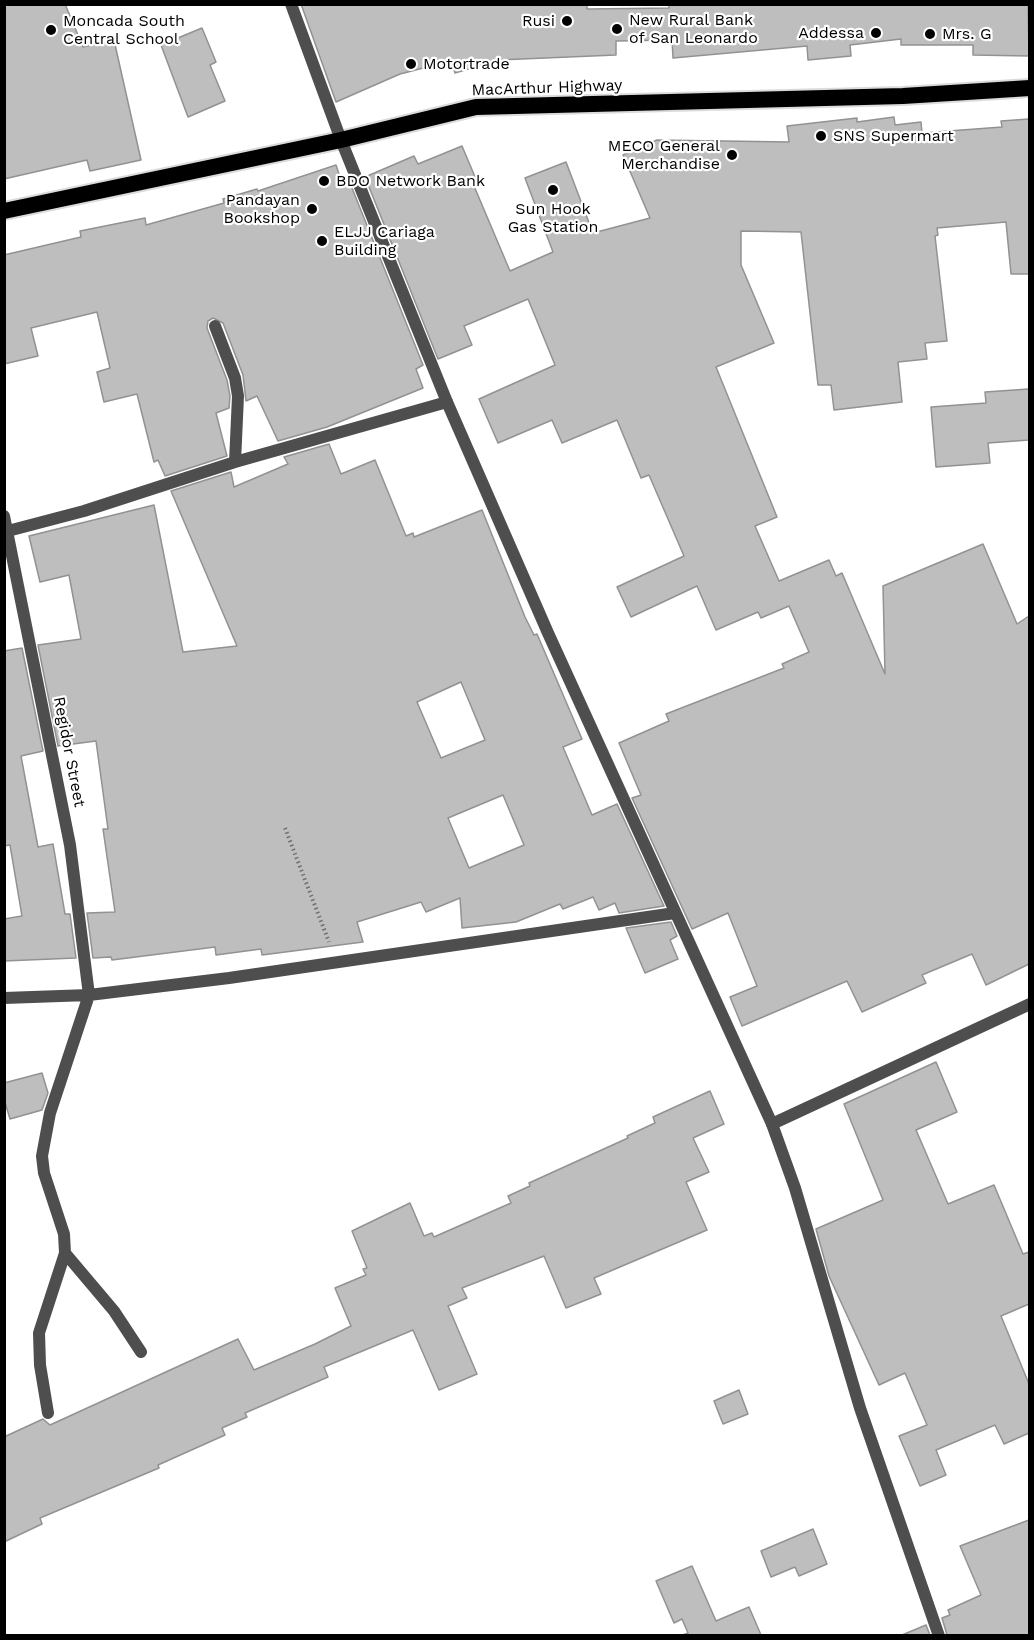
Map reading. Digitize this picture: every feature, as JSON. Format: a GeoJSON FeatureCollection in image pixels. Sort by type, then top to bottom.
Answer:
{"type":"FeatureCollection","features":[{"type":"Feature","properties":{"kind":"highway","name":"MacArthur Highway"},"geometry":{"type":"LineString","coordinates":[[4,211],[341,140],[436,115],[488,106],[903,96],[1029,88]]}},
{"type":"Feature","properties":{"kind":"street"},"geometry":{"type":"LineString","coordinates":[[291,4],[341,140],[447,402],[675,913],[772,1124],[804,1217],[860,1408],[939,1635]]}},
{"type":"Feature","properties":{"kind":"street"},"geometry":{"type":"LineString","coordinates":[[216,326],[235,378],[238,396],[235,462]]}},
{"type":"Feature","properties":{"kind":"street"},"geometry":{"type":"LineString","coordinates":[[6,531],[84,511],[235,462],[447,402]]}},
{"type":"Feature","properties":{"kind":"street","name":"Regidor Street"},"geometry":{"type":"LineString","coordinates":[[4,516],[70,845],[89,995]]}},
{"type":"Feature","properties":{"kind":"street"},"geometry":{"type":"LineString","coordinates":[[4,998],[89,995],[230,978],[675,913]]}},
{"type":"Feature","properties":{"kind":"street"},"geometry":{"type":"LineString","coordinates":[[48,1413],[40,1365],[39,1332],[65,1253],[64,1234],[44,1173],[42,1156],[51,1113],[89,995]]}},
{"type":"Feature","properties":{"kind":"street"},"geometry":{"type":"LineString","coordinates":[[772,1124],[1029,1004]]}},
{"type":"Feature","properties":{"kind":"street"},"geometry":{"type":"LineString","coordinates":[[65,1253],[114,1311],[141,1352]]}},
{"type":"Feature","properties":{"kind":"path"},"geometry":{"type":"LineString","coordinates":[[285,828],[336,961]]}},
{"type":"Feature","properties":{"kind":"building"},"geometry":{"type":"Polygon","coordinates":[[[4,4],[65,4],[83,47],[114,40],[141,160],[90,171],[87,160],[4,179],[4,4]]]}},
{"type":"Feature","properties":{"kind":"building"},"geometry":{"type":"Polygon","coordinates":[[[301,4],[587,4],[587,9],[669,8],[669,4],[1028,4],[1029,56],[973,55],[973,45],[901,45],[901,39],[850,45],[851,56],[808,60],[807,46],[673,58],[672,40],[616,41],[616,55],[498,60],[455,73],[451,61],[400,74],[336,102],[301,4]]]}},
{"type":"Feature","properties":{"kind":"building"},"geometry":{"type":"Polygon","coordinates":[[[202,28],[216,62],[210,65],[225,101],[188,117],[161,45],[202,28]]]}},
{"type":"Feature","properties":{"kind":"building"},"geometry":{"type":"Polygon","coordinates":[[[894,117],[895,125],[921,122],[922,133],[1002,127],[1001,121],[1029,119],[1029,274],[1011,274],[1006,222],[937,228],[938,235],[935,236],[947,341],[925,343],[927,359],[898,362],[902,402],[834,410],[831,385],[818,385],[801,232],[741,231],[741,265],[774,343],[716,367],[777,517],[755,526],[779,581],[829,560],[836,576],[842,573],[885,674],[883,586],[983,544],[1017,624],[1029,616],[1029,964],[986,985],[972,954],[922,975],[926,983],[862,1012],[847,981],[742,1026],[730,997],[757,986],[728,913],[692,929],[632,798],[641,795],[619,743],[669,721],[666,714],[784,668],[782,664],[809,652],[789,606],[761,618],[758,612],[716,630],[697,586],[631,617],[617,587],[684,556],[649,475],[641,478],[617,420],[562,443],[552,420],[498,443],[479,399],[555,365],[528,299],[464,326],[472,345],[438,359],[365,177],[414,156],[418,164],[462,146],[478,184],[474,186],[510,271],[553,252],[525,178],[566,162],[593,233],[650,218],[623,155],[657,140],[789,142],[787,126],[857,118],[857,122],[894,117]]]}},
{"type":"Feature","properties":{"kind":"building"},"geometry":{"type":"Polygon","coordinates":[[[336,165],[343,186],[350,183],[423,365],[416,369],[423,388],[327,427],[278,441],[257,396],[246,401],[243,375],[223,323],[213,318],[208,321],[207,328],[227,380],[230,396],[229,408],[216,413],[227,456],[165,476],[158,460],[154,462],[137,394],[104,402],[97,372],[110,368],[97,312],[31,328],[38,356],[4,364],[4,255],[81,237],[80,231],[145,218],[146,225],[224,203],[223,199],[257,189],[258,191],[336,165]]]}},
{"type":"Feature","properties":{"kind":"building"},"geometry":{"type":"Polygon","coordinates":[[[1029,389],[1029,440],[988,443],[990,463],[936,467],[931,407],[986,403],[985,392],[1029,389]]]}},
{"type":"Feature","properties":{"kind":"building"},"geometry":{"type":"Polygon","coordinates":[[[329,444],[341,474],[375,460],[406,536],[413,533],[414,537],[482,510],[525,617],[534,635],[537,634],[582,739],[563,747],[592,815],[617,804],[664,906],[619,913],[615,903],[599,910],[593,897],[563,909],[560,904],[516,922],[462,928],[460,898],[426,912],[421,902],[357,922],[363,942],[262,955],[261,949],[216,955],[215,947],[112,960],[111,957],[93,958],[87,913],[115,912],[103,829],[108,829],[96,741],[58,746],[38,645],[81,639],[69,575],[40,582],[29,536],[154,505],[183,652],[237,646],[171,491],[231,472],[234,487],[288,464],[284,457],[329,444]],[[461,682],[417,702],[441,758],[485,740],[461,682]],[[503,795],[448,818],[469,868],[524,845],[503,795]]]}},
{"type":"Feature","properties":{"kind":"building"},"geometry":{"type":"Polygon","coordinates":[[[22,648],[43,751],[21,756],[38,847],[53,844],[65,914],[70,914],[76,958],[4,961],[4,919],[22,916],[10,845],[4,846],[4,651],[22,648]]]}},
{"type":"Feature","properties":{"kind":"building"},"geometry":{"type":"Polygon","coordinates":[[[671,922],[677,936],[670,940],[678,959],[645,973],[626,928],[671,922]]]}},
{"type":"Feature","properties":{"kind":"building"},"geometry":{"type":"Polygon","coordinates":[[[936,1062],[957,1112],[916,1130],[948,1204],[994,1185],[1023,1254],[1029,1252],[1029,1304],[1001,1316],[1029,1384],[1029,1433],[1004,1444],[995,1425],[936,1450],[946,1475],[920,1486],[899,1436],[927,1425],[905,1373],[879,1385],[829,1276],[816,1229],[883,1200],[844,1104],[936,1062]]]}},
{"type":"Feature","properties":{"kind":"building"},"geometry":{"type":"Polygon","coordinates":[[[42,1073],[48,1093],[42,1110],[10,1119],[4,1099],[4,1083],[42,1073]]]}},
{"type":"Feature","properties":{"kind":"building"},"geometry":{"type":"Polygon","coordinates":[[[710,1091],[724,1124],[693,1138],[709,1172],[686,1182],[707,1230],[594,1278],[601,1294],[566,1308],[544,1256],[462,1288],[467,1298],[448,1306],[477,1374],[439,1390],[413,1330],[324,1367],[328,1377],[245,1413],[247,1417],[222,1428],[225,1435],[158,1465],[159,1468],[40,1518],[42,1524],[4,1542],[4,1437],[43,1419],[50,1425],[238,1339],[254,1370],[315,1344],[351,1326],[335,1288],[366,1275],[363,1269],[367,1268],[352,1231],[410,1203],[424,1236],[432,1233],[434,1237],[511,1203],[508,1196],[530,1186],[529,1183],[628,1138],[627,1136],[655,1123],[653,1117],[710,1091]]]}},
{"type":"Feature","properties":{"kind":"building"},"geometry":{"type":"Polygon","coordinates":[[[739,1390],[748,1414],[723,1424],[714,1401],[739,1390]]]}},
{"type":"Feature","properties":{"kind":"building"},"geometry":{"type":"Polygon","coordinates":[[[1029,1520],[1029,1635],[947,1635],[942,1618],[950,1615],[948,1610],[981,1595],[960,1546],[1029,1520]]]}},
{"type":"Feature","properties":{"kind":"building"},"geometry":{"type":"Polygon","coordinates":[[[813,1529],[827,1564],[799,1576],[795,1567],[771,1577],[761,1551],[813,1529]]]}},
{"type":"Feature","properties":{"kind":"building"},"geometry":{"type":"Polygon","coordinates":[[[692,1566],[716,1621],[749,1607],[761,1635],[683,1635],[688,1633],[682,1619],[674,1623],[656,1581],[692,1566]]]}},
{"type":"Feature","properties":{"kind":"building"},"geometry":{"type":"Polygon","coordinates":[[[926,1625],[930,1635],[902,1635],[926,1625]]]}},
{"type":"Feature","properties":{"kind":"place","name":"Rusi"},"geometry":{"type":"Point","coordinates":[567,21]}},
{"type":"Feature","properties":{"kind":"place","name":"New Rural Bank of San Leonardo"},"geometry":{"type":"Point","coordinates":[617,29]}},
{"type":"Feature","properties":{"kind":"place","name":"Moncada South Central School"},"geometry":{"type":"Point","coordinates":[51,30]}},
{"type":"Feature","properties":{"kind":"place","name":"Addessa"},"geometry":{"type":"Point","coordinates":[876,33]}},
{"type":"Feature","properties":{"kind":"place","name":"Mrs. G"},"geometry":{"type":"Point","coordinates":[930,34]}},
{"type":"Feature","properties":{"kind":"place","name":"Motortrade"},"geometry":{"type":"Point","coordinates":[411,64]}},
{"type":"Feature","properties":{"kind":"place","name":"SNS Supermart"},"geometry":{"type":"Point","coordinates":[821,136]}},
{"type":"Feature","properties":{"kind":"place","name":"MECO General Merchandise"},"geometry":{"type":"Point","coordinates":[732,155]}},
{"type":"Feature","properties":{"kind":"place","name":"BDO Network Bank"},"geometry":{"type":"Point","coordinates":[324,181]}},
{"type":"Feature","properties":{"kind":"place","name":"Sun Hook Gas Station"},"geometry":{"type":"Point","coordinates":[553,190]}},
{"type":"Feature","properties":{"kind":"place","name":"Pandayan Bookshop"},"geometry":{"type":"Point","coordinates":[312,209]}},
{"type":"Feature","properties":{"kind":"place","name":"ELJJ Cariaga Building"},"geometry":{"type":"Point","coordinates":[322,241]}}]}
